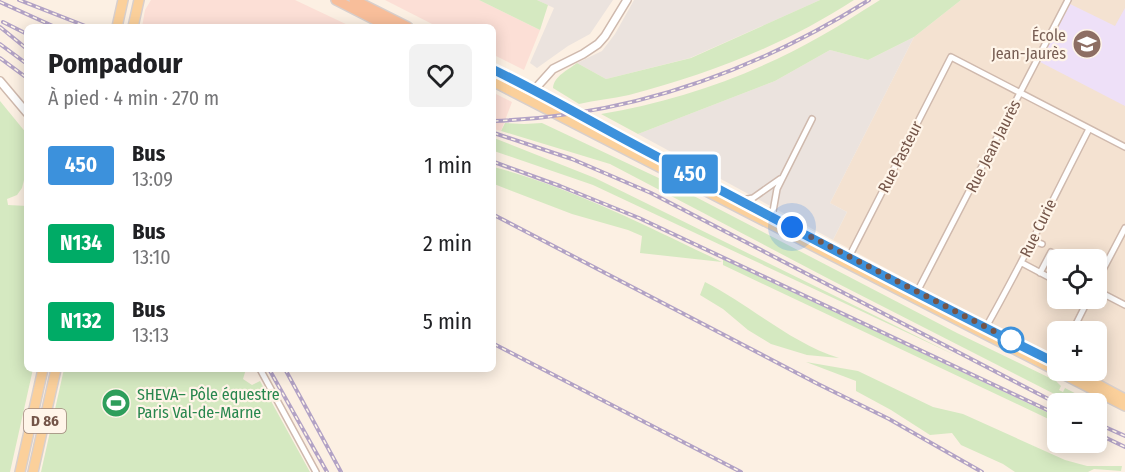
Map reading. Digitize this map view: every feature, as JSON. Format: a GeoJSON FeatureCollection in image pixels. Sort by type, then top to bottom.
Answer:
{"type":"FeatureCollection","features":[{"type":"Feature","properties":{"kind":"highway"},"geometry":{"type":"LineString","coordinates":[[336,0],[383,24]]}},
{"type":"Feature","properties":{"kind":"highway"},"geometry":{"type":"LineString","coordinates":[[354,0],[402,24]]}},
{"type":"Feature","properties":{"kind":"main road"},"geometry":{"type":"LineString","coordinates":[[117,24],[123,0]]}},
{"type":"Feature","properties":{"kind":"main road"},"geometry":{"type":"LineString","coordinates":[[134,24],[139,0]]}},
{"type":"Feature","properties":{"kind":"main road"},"geometry":{"type":"LineString","coordinates":[[496,71],[535,89],[577,115],[1047,360]]}},
{"type":"Feature","properties":{"kind":"main road"},"geometry":{"type":"LineString","coordinates":[[496,83],[1047,360]]}},
{"type":"Feature","properties":{"kind":"main road","name":"D 86"},"geometry":{"type":"LineString","coordinates":[[20,472],[42,372]]}},
{"type":"Feature","properties":{"kind":"main road","name":"D 86"},"geometry":{"type":"LineString","coordinates":[[33,472],[55,372]]}},
{"type":"Feature","properties":{"kind":"main road"},"geometry":{"type":"LineString","coordinates":[[1083,381],[1125,406]]}},
{"type":"Feature","properties":{"kind":"main road"},"geometry":{"type":"LineString","coordinates":[[1091,381],[1125,399]]}},
{"type":"Feature","properties":{"kind":"street"},"geometry":{"type":"LineString","coordinates":[[496,82],[510,84],[526,91],[535,89],[553,69],[598,44],[627,0]]}},
{"type":"Feature","properties":{"kind":"street","name":"Rue Jean Jaurès"},"geometry":{"type":"LineString","coordinates":[[917,292],[1068,0]]}},
{"type":"Feature","properties":{"kind":"street","name":"Rue Pasteur"},"geometry":{"type":"LineString","coordinates":[[849,257],[951,57],[1020,93]]}},
{"type":"Feature","properties":{"kind":"street"},"geometry":{"type":"LineString","coordinates":[[0,81],[24,109]]}},
{"type":"Feature","properties":{"kind":"street"},"geometry":{"type":"LineString","coordinates":[[1020,93],[1125,147]]}},
{"type":"Feature","properties":{"kind":"street"},"geometry":{"type":"LineString","coordinates":[[772,217],[777,189],[812,119]]}},
{"type":"Feature","properties":{"kind":"street","name":"Rue Curie"},"geometry":{"type":"LineString","coordinates":[[986,327],[1022,263],[1089,129]]}},
{"type":"Feature","properties":{"kind":"street"},"geometry":{"type":"LineString","coordinates":[[739,200],[753,198],[782,178]]}},
{"type":"Feature","properties":{"kind":"street"},"geometry":{"type":"LineString","coordinates":[[1107,262],[1125,228]]}},
{"type":"Feature","properties":{"kind":"street"},"geometry":{"type":"LineString","coordinates":[[1033,241],[1042,244]]}},
{"type":"Feature","properties":{"kind":"street"},"geometry":{"type":"LineString","coordinates":[[1040,273],[1047,260]]}},
{"type":"Feature","properties":{"kind":"street"},"geometry":{"type":"LineString","coordinates":[[1022,263],[1047,276]]}},
{"type":"Feature","properties":{"kind":"street"},"geometry":{"type":"LineString","coordinates":[[1107,296],[1125,305]]}},
{"type":"Feature","properties":{"kind":"street"},"geometry":{"type":"LineString","coordinates":[[262,372],[316,472]]}},
{"type":"Feature","properties":{"kind":"shaded area"},"geometry":{"type":"Polygon","coordinates":[[[151,0],[295,0],[346,24],[143,24],[145,10],[151,0]]]}},
{"type":"Feature","properties":{"kind":"shaded area"},"geometry":{"type":"Polygon","coordinates":[[[385,0],[479,0],[540,30],[524,70],[496,56],[496,24],[432,24],[385,0]]]}},
{"type":"Feature","properties":{"kind":"shaded area"},"geometry":{"type":"Polygon","coordinates":[[[537,0],[613,0],[590,34],[537,68],[530,63],[554,8],[537,0]]]}},
{"type":"Feature","properties":{"kind":"shaded area"},"geometry":{"type":"Polygon","coordinates":[[[634,0],[820,0],[690,58],[606,79],[577,63],[602,51],[615,34],[634,0]]]}},
{"type":"Feature","properties":{"kind":"shaded area"},"geometry":{"type":"Polygon","coordinates":[[[961,0],[1125,0],[1125,393],[1100,381],[1107,381],[1107,321],[1047,321],[1047,355],[833,240],[847,212],[830,203],[914,37],[961,0]]]}},
{"type":"Feature","properties":{"kind":"shaded area","name":"École Jean-Jaurès"},"geometry":{"type":"Polygon","coordinates":[[[1070,4],[1115,26],[1125,8],[1125,106],[1040,62],[1070,4]]]}},
{"type":"Feature","properties":{"kind":"shaded area"},"geometry":{"type":"Polygon","coordinates":[[[914,37],[830,203],[847,212],[833,240],[638,134],[775,81],[830,50],[868,60],[914,37]]]}},
{"type":"Feature","properties":{"kind":"shaded area"},"geometry":{"type":"Polygon","coordinates":[[[496,94],[512,102],[501,131],[496,130],[496,94]]]}},
{"type":"Feature","properties":{"kind":"green space"},"geometry":{"type":"Polygon","coordinates":[[[479,0],[537,0],[548,5],[540,30],[479,0]]]}},
{"type":"Feature","properties":{"kind":"green space"},"geometry":{"type":"Polygon","coordinates":[[[820,0],[854,0],[801,31],[773,44],[717,68],[659,87],[579,104],[553,88],[559,77],[577,63],[606,79],[691,58],[820,0]]]}},
{"type":"Feature","properties":{"kind":"green space"},"geometry":{"type":"Polygon","coordinates":[[[880,0],[961,0],[914,37],[868,60],[830,50],[775,81],[638,134],[601,114],[687,94],[769,63],[828,32],[880,0]]]}},
{"type":"Feature","properties":{"kind":"green space"},"geometry":{"type":"Polygon","coordinates":[[[0,101],[24,130],[24,180],[17,195],[7,199],[8,205],[24,206],[24,372],[32,372],[10,472],[0,472],[0,101]]]}},
{"type":"Feature","properties":{"kind":"green space"},"geometry":{"type":"Polygon","coordinates":[[[505,123],[542,123],[665,181],[957,333],[1047,377],[1047,381],[1056,381],[1061,386],[1059,390],[1063,392],[1065,388],[1075,393],[1052,393],[610,164],[501,131],[505,123]]]}},
{"type":"Feature","properties":{"kind":"green space"},"geometry":{"type":"Polygon","coordinates":[[[496,139],[595,178],[959,357],[593,185],[496,152],[496,139]]]}},
{"type":"Feature","properties":{"kind":"green space"},"geometry":{"type":"Polygon","coordinates":[[[496,168],[581,197],[722,262],[640,253],[642,236],[572,214],[496,185],[496,168]]]}},
{"type":"Feature","properties":{"kind":"green space"},"geometry":{"type":"Polygon","coordinates":[[[723,259],[1047,412],[1047,418],[723,265],[723,259]]]}},
{"type":"Feature","properties":{"kind":"green space"},"geometry":{"type":"Polygon","coordinates":[[[705,282],[804,343],[839,358],[807,355],[771,344],[700,295],[705,282]]]}},
{"type":"Feature","properties":{"kind":"green space"},"geometry":{"type":"Polygon","coordinates":[[[806,362],[858,371],[933,407],[963,414],[1065,460],[1087,466],[1122,466],[1121,471],[1094,469],[1088,472],[1015,472],[961,445],[952,433],[930,435],[856,391],[856,381],[806,362]]]}},
{"type":"Feature","properties":{"kind":"green space"},"geometry":{"type":"Polygon","coordinates":[[[63,372],[245,372],[243,379],[252,385],[260,381],[310,472],[41,472],[63,372]]]}},
{"type":"Feature","properties":{"kind":"railway"},"geometry":{"type":"LineString","coordinates":[[19,0],[80,24]]}},
{"type":"Feature","properties":{"kind":"railway"},"geometry":{"type":"LineString","coordinates":[[496,121],[593,110],[642,100],[689,86],[781,49],[869,0]]}},
{"type":"Feature","properties":{"kind":"railway"},"geometry":{"type":"LineString","coordinates":[[0,2],[48,24]]}},
{"type":"Feature","properties":{"kind":"railway"},"geometry":{"type":"LineString","coordinates":[[3,22],[24,32]]}},
{"type":"Feature","properties":{"kind":"railway"},"geometry":{"type":"LineString","coordinates":[[0,27],[24,47]]}},
{"type":"Feature","properties":{"kind":"railway"},"geometry":{"type":"LineString","coordinates":[[0,44],[24,62]]}},
{"type":"Feature","properties":{"kind":"railway"},"geometry":{"type":"LineString","coordinates":[[0,58],[24,76]]}},
{"type":"Feature","properties":{"kind":"railway"},"geometry":{"type":"LineString","coordinates":[[496,134],[572,159],[651,193],[1047,398]]}},
{"type":"Feature","properties":{"kind":"railway"},"geometry":{"type":"LineString","coordinates":[[496,163],[639,218],[1047,410]]}},
{"type":"Feature","properties":{"kind":"railway"},"geometry":{"type":"LineString","coordinates":[[496,216],[889,419],[982,472]]}},
{"type":"Feature","properties":{"kind":"railway"},"geometry":{"type":"LineString","coordinates":[[496,345],[741,472]]}},
{"type":"Feature","properties":{"kind":"railway"},"geometry":{"type":"LineString","coordinates":[[271,372],[327,472]]}},
{"type":"Feature","properties":{"kind":"railway"},"geometry":{"type":"LineString","coordinates":[[287,372],[341,472]]}},
{"type":"Feature","properties":{"kind":"railway"},"geometry":{"type":"LineString","coordinates":[[1107,428],[1125,436]]}},
{"type":"Feature","properties":{"kind":"railway"},"geometry":{"type":"LineString","coordinates":[[1107,438],[1125,447]]}},
{"type":"Feature","properties":{"kind":"bus line","name":"450"},"geometry":{"type":"LineString","coordinates":[[496,71],[535,89],[577,115],[1047,358]]}},
{"type":"Feature","properties":{"kind":"place","name":"École Jean-Jaurès"},"geometry":{"type":"Point","coordinates":[1087,44]}},
{"type":"Feature","properties":{"kind":"place","name":"SHEVA– Pôle équestre Paris Val-de-Marne"},"geometry":{"type":"Point","coordinates":[116,403]}},
{"type":"Feature","properties":{"kind":"route"},"geometry":{"type":"LineString","coordinates":[[792,227],[1011,340]]}}]}
